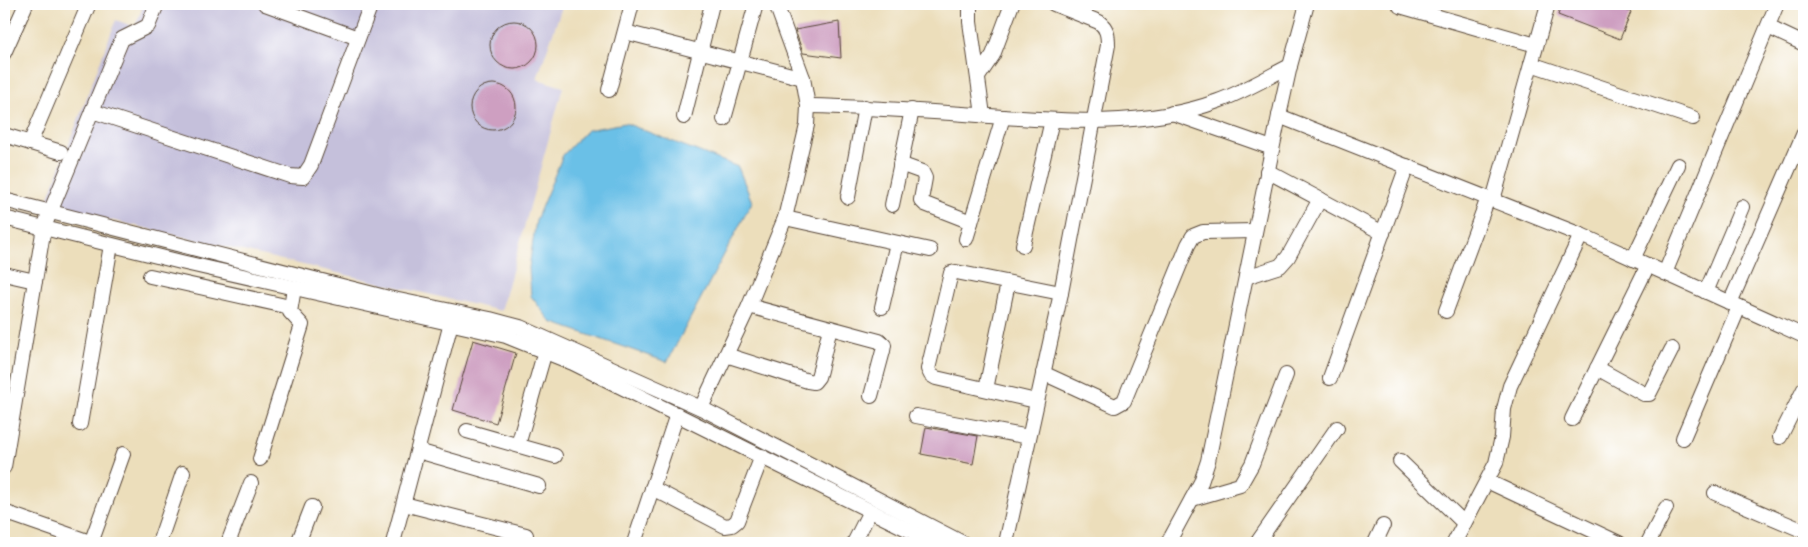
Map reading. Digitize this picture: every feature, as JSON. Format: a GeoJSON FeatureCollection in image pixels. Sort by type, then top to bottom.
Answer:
{"type":"FeatureCollection","features":[{"type":"Feature","properties":{"kind":"street"},"geometry":{"type":"LineString","coordinates":[[4,53],[26,4]]}},
{"type":"Feature","properties":{"kind":"street"},"geometry":{"type":"LineString","coordinates":[[4,467],[44,227],[122,39],[148,26],[156,4]]}},
{"type":"Feature","properties":{"kind":"street"},"geometry":{"type":"LineString","coordinates":[[265,4],[358,38]]}},
{"type":"Feature","properties":{"kind":"street"},"geometry":{"type":"LineString","coordinates":[[92,111],[290,176],[303,177],[310,165],[371,4]]}},
{"type":"Feature","properties":{"kind":"street"},"geometry":{"type":"LineString","coordinates":[[609,90],[632,4]]}},
{"type":"Feature","properties":{"kind":"street"},"geometry":{"type":"LineString","coordinates":[[684,117],[712,4]]}},
{"type":"Feature","properties":{"kind":"street"},"geometry":{"type":"LineString","coordinates":[[724,119],[756,4]]}},
{"type":"Feature","properties":{"kind":"street"},"geometry":{"type":"LineString","coordinates":[[700,408],[749,306],[785,218],[807,125],[808,106],[803,78],[776,4]]}},
{"type":"Feature","properties":{"kind":"street"},"geometry":{"type":"LineString","coordinates":[[969,4],[983,116]]}},
{"type":"Feature","properties":{"kind":"street"},"geometry":{"type":"LineString","coordinates":[[978,77],[992,55],[1012,4]]}},
{"type":"Feature","properties":{"kind":"street"},"geometry":{"type":"LineString","coordinates":[[1006,543],[1061,293],[1108,45],[1105,27],[1099,22],[1054,4]]}},
{"type":"Feature","properties":{"kind":"street"},"geometry":{"type":"LineString","coordinates":[[1174,541],[1208,461],[1267,171],[1290,66],[1307,4]]}},
{"type":"Feature","properties":{"kind":"street"},"geometry":{"type":"LineString","coordinates":[[1446,311],[1490,199],[1548,4]]}},
{"type":"Feature","properties":{"kind":"street"},"geometry":{"type":"LineString","coordinates":[[1665,273],[1777,4]]}},
{"type":"Feature","properties":{"kind":"street"},"geometry":{"type":"LineString","coordinates":[[30,143],[88,6]]}},
{"type":"Feature","properties":{"kind":"street"},"geometry":{"type":"LineString","coordinates":[[1400,6],[1536,45]]}},
{"type":"Feature","properties":{"kind":"street"},"geometry":{"type":"LineString","coordinates":[[1768,27],[1804,44]]}},
{"type":"Feature","properties":{"kind":"street"},"geometry":{"type":"LineString","coordinates":[[625,32],[803,78]]}},
{"type":"Feature","properties":{"kind":"street"},"geometry":{"type":"LineString","coordinates":[[1531,64],[1693,118]]}},
{"type":"Feature","properties":{"kind":"street"},"geometry":{"type":"LineString","coordinates":[[808,106],[865,107],[1052,120],[1139,119],[1218,101],[1290,66]]}},
{"type":"Feature","properties":{"kind":"street"},"geometry":{"type":"LineString","coordinates":[[848,197],[865,107]]}},
{"type":"Feature","properties":{"kind":"street"},"geometry":{"type":"LineString","coordinates":[[892,205],[912,110]]}},
{"type":"Feature","properties":{"kind":"street"},"geometry":{"type":"LineString","coordinates":[[1172,113],[1272,148]]}},
{"type":"Feature","properties":{"kind":"street"},"geometry":{"type":"LineString","coordinates":[[1279,116],[1581,235],[1804,336]]}},
{"type":"Feature","properties":{"kind":"street"},"geometry":{"type":"LineString","coordinates":[[966,239],[1003,117]]}},
{"type":"Feature","properties":{"kind":"street"},"geometry":{"type":"LineString","coordinates":[[1024,245],[1052,120]]}},
{"type":"Feature","properties":{"kind":"street"},"geometry":{"type":"LineString","coordinates":[[1683,438],[1735,305],[1801,148],[1804,133]]}},
{"type":"Feature","properties":{"kind":"street"},"geometry":{"type":"LineString","coordinates":[[4,135],[61,152]]}},
{"type":"Feature","properties":{"kind":"street"},"geometry":{"type":"LineString","coordinates":[[900,164],[922,172],[925,178],[921,200],[925,204],[971,222]]}},
{"type":"Feature","properties":{"kind":"street"},"geometry":{"type":"LineString","coordinates":[[1633,259],[1678,165]]}},
{"type":"Feature","properties":{"kind":"street"},"geometry":{"type":"LineString","coordinates":[[1330,378],[1407,166]]}},
{"type":"Feature","properties":{"kind":"street"},"geometry":{"type":"LineString","coordinates":[[1267,171],[1383,233]]}},
{"type":"Feature","properties":{"kind":"street"},"geometry":{"type":"LineString","coordinates":[[1246,276],[1280,266],[1288,257],[1320,199]]}},
{"type":"Feature","properties":{"kind":"street"},"geometry":{"type":"LineString","coordinates":[[4,200],[389,298],[490,319],[520,328],[700,408],[963,543]]}},
{"type":"Feature","properties":{"kind":"street"},"geometry":{"type":"LineString","coordinates":[[1706,292],[1742,207]]}},
{"type":"Feature","properties":{"kind":"street"},"geometry":{"type":"LineString","coordinates":[[4,218],[111,245],[506,336],[573,363],[935,543]]}},
{"type":"Feature","properties":{"kind":"street"},"geometry":{"type":"LineString","coordinates":[[785,218],[930,250]]}},
{"type":"Feature","properties":{"kind":"street"},"geometry":{"type":"LineString","coordinates":[[1043,373],[1115,406],[1124,401],[1193,236],[1203,232],[1255,231]]}},
{"type":"Feature","properties":{"kind":"street"},"geometry":{"type":"LineString","coordinates":[[1454,543],[1496,463],[1502,437],[1504,409],[1510,386],[1581,235]]}},
{"type":"Feature","properties":{"kind":"street"},"geometry":{"type":"LineString","coordinates":[[882,307],[897,243]]}},
{"type":"Feature","properties":{"kind":"street"},"geometry":{"type":"LineString","coordinates":[[80,424],[111,245]]}},
{"type":"Feature","properties":{"kind":"street"},"geometry":{"type":"LineString","coordinates":[[1572,419],[1648,265]]}},
{"type":"Feature","properties":{"kind":"street"},"geometry":{"type":"LineString","coordinates":[[1036,401],[936,378],[931,375],[928,369],[951,273],[956,272],[1061,293]]}},
{"type":"Feature","properties":{"kind":"street"},"geometry":{"type":"LineString","coordinates":[[4,274],[35,282]]}},
{"type":"Feature","properties":{"kind":"street"},"geometry":{"type":"LineString","coordinates":[[150,276],[290,307]]}},
{"type":"Feature","properties":{"kind":"street"},"geometry":{"type":"LineString","coordinates":[[986,390],[1008,283]]}},
{"type":"Feature","properties":{"kind":"street"},"geometry":{"type":"LineString","coordinates":[[260,459],[302,325],[290,312],[294,288]]}},
{"type":"Feature","properties":{"kind":"street"},"geometry":{"type":"LineString","coordinates":[[749,306],[879,341],[884,345],[884,351],[871,396]]}},
{"type":"Feature","properties":{"kind":"street"},"geometry":{"type":"LineString","coordinates":[[393,543],[451,323]]}},
{"type":"Feature","properties":{"kind":"street"},"geometry":{"type":"LineString","coordinates":[[726,355],[808,382],[814,382],[818,377],[830,328]]}},
{"type":"Feature","properties":{"kind":"street"},"geometry":{"type":"LineString","coordinates":[[1597,368],[1644,394],[1649,394],[1672,349]]}},
{"type":"Feature","properties":{"kind":"street"},"geometry":{"type":"LineString","coordinates":[[518,445],[545,351]]}},
{"type":"Feature","properties":{"kind":"street"},"geometry":{"type":"LineString","coordinates":[[1192,498],[1240,485],[1247,476],[1286,375]]}},
{"type":"Feature","properties":{"kind":"street"},"geometry":{"type":"LineString","coordinates":[[1780,437],[1804,389]]}},
{"type":"Feature","properties":{"kind":"street"},"geometry":{"type":"LineString","coordinates":[[634,543],[677,414]]}},
{"type":"Feature","properties":{"kind":"street"},"geometry":{"type":"LineString","coordinates":[[916,416],[1029,437]]}},
{"type":"Feature","properties":{"kind":"street"},"geometry":{"type":"LineString","coordinates":[[1257,543],[1337,428]]}},
{"type":"Feature","properties":{"kind":"street"},"geometry":{"type":"LineString","coordinates":[[467,431],[555,456]]}},
{"type":"Feature","properties":{"kind":"street"},"geometry":{"type":"LineString","coordinates":[[418,451],[539,486]]}},
{"type":"Feature","properties":{"kind":"street"},"geometry":{"type":"LineString","coordinates":[[4,512],[91,543],[123,454]]}},
{"type":"Feature","properties":{"kind":"street"},"geometry":{"type":"LineString","coordinates":[[652,488],[725,526],[732,525],[737,521],[762,456]]}},
{"type":"Feature","properties":{"kind":"street"},"geometry":{"type":"LineString","coordinates":[[1400,461],[1464,523]]}},
{"type":"Feature","properties":{"kind":"street"},"geometry":{"type":"LineString","coordinates":[[159,543],[183,473]]}},
{"type":"Feature","properties":{"kind":"street"},"geometry":{"type":"LineString","coordinates":[[1487,482],[1619,543]]}},
{"type":"Feature","properties":{"kind":"street"},"geometry":{"type":"LineString","coordinates":[[228,543],[251,483]]}},
{"type":"Feature","properties":{"kind":"street"},"geometry":{"type":"LineString","coordinates":[[1715,493],[1804,533],[1800,543]]}},
{"type":"Feature","properties":{"kind":"street"},"geometry":{"type":"LineString","coordinates":[[404,504],[526,535]]}},
{"type":"Feature","properties":{"kind":"street"},"geometry":{"type":"LineString","coordinates":[[298,543],[312,507]]}},
{"type":"Feature","properties":{"kind":"street"},"geometry":{"type":"LineString","coordinates":[[1648,543],[1666,508]]}},
{"type":"Feature","properties":{"kind":"street"},"geometry":{"type":"LineString","coordinates":[[854,543],[870,511]]}},
{"type":"Feature","properties":{"kind":"street"},"geometry":{"type":"LineString","coordinates":[[1375,543],[1382,526]]}},
{"type":"Feature","properties":{"kind":"shaded area"},"geometry":{"type":"Polygon","coordinates":[[[144,4],[563,4],[537,79],[563,87],[501,311],[46,205],[116,20],[135,27],[144,4]]]}},
{"type":"Feature","properties":{"kind":"water"},"geometry":{"type":"Polygon","coordinates":[[[625,123],[738,167],[752,202],[667,362],[551,322],[531,296],[529,268],[536,220],[563,155],[587,130],[625,123]]]}},
{"type":"Feature","properties":{"kind":"building"},"geometry":{"type":"Polygon","coordinates":[[[1562,4],[1609,4],[1631,12],[1620,39],[1558,15],[1562,4]]]}},
{"type":"Feature","properties":{"kind":"building"},"geometry":{"type":"Polygon","coordinates":[[[514,21],[523,23],[531,28],[536,36],[538,45],[536,54],[531,62],[523,67],[514,69],[505,67],[497,62],[492,54],[490,45],[492,36],[497,28],[505,23],[514,21]]]}},
{"type":"Feature","properties":{"kind":"building"},"geometry":{"type":"Polygon","coordinates":[[[839,22],[841,58],[803,53],[795,30],[839,22]]]}},
{"type":"Feature","properties":{"kind":"building"},"geometry":{"type":"Polygon","coordinates":[[[493,84],[506,88],[512,94],[516,107],[512,120],[506,126],[493,130],[480,126],[474,120],[470,107],[474,94],[480,88],[493,84]]]}},
{"type":"Feature","properties":{"kind":"building"},"geometry":{"type":"Polygon","coordinates":[[[473,340],[516,353],[496,423],[453,410],[473,340]]]}},
{"type":"Feature","properties":{"kind":"building"},"geometry":{"type":"Polygon","coordinates":[[[926,427],[978,436],[973,464],[921,454],[926,427]]]}}]}
